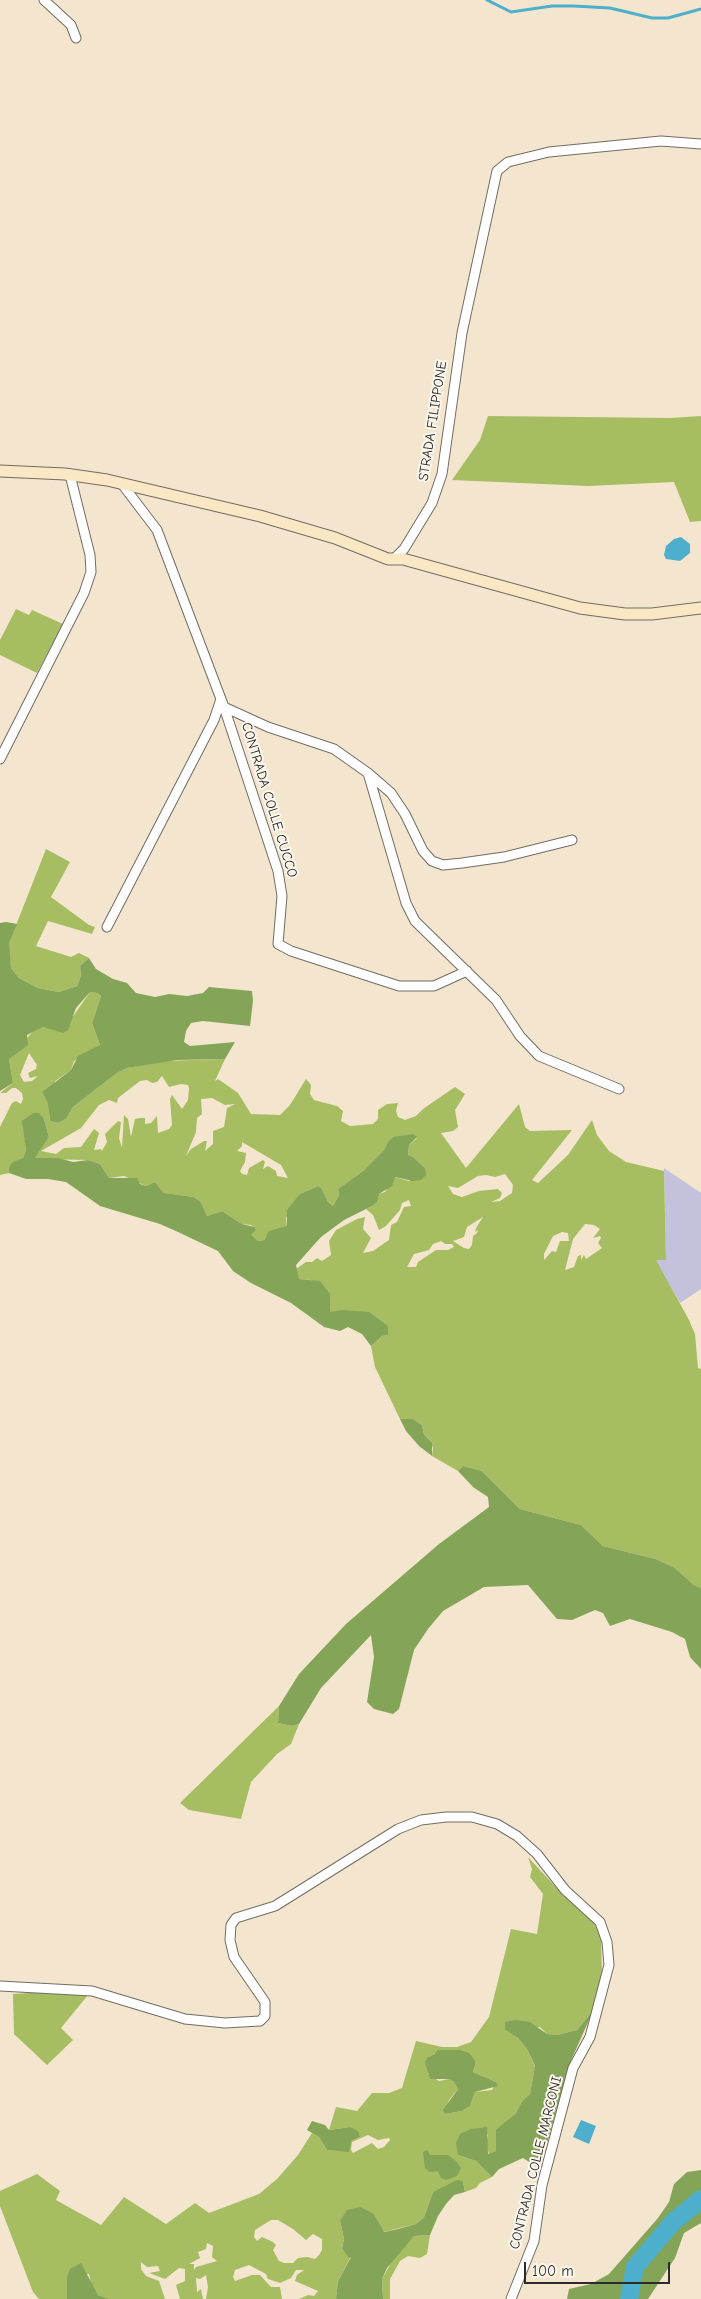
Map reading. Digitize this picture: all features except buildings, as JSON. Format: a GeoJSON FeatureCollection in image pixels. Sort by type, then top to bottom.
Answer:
{"type":"FeatureCollection","features":[{"type":"Feature","properties":{"kind":"street"},"geometry":{"type":"LineString","coordinates":[[44,0],[71,25],[76,38]]}},
{"type":"Feature","properties":{"kind":"street","name":"STRADA FILIPPONE"},"geometry":{"type":"LineString","coordinates":[[394,559],[404,549],[432,503],[442,474],[462,333],[497,171],[508,162],[549,152],[661,141],[701,144]]}},
{"type":"Feature","properties":{"kind":"street"},"geometry":{"type":"LineString","coordinates":[[0,471],[70,475],[122,484],[260,516],[335,538],[388,559],[403,559],[580,608],[625,614],[652,614],[701,608]]}},
{"type":"Feature","properties":{"kind":"street"},"geometry":{"type":"LineString","coordinates":[[0,759],[84,593],[91,572],[88,546],[70,475]]}},
{"type":"Feature","properties":{"kind":"street","name":"CONTRADA COLLE CUCCO"},"geometry":{"type":"LineString","coordinates":[[122,484],[158,530],[222,703],[278,870],[282,896],[278,944],[290,952],[399,986],[434,986],[467,972]]}},
{"type":"Feature","properties":{"kind":"street"},"geometry":{"type":"LineString","coordinates":[[107,927],[222,703]]}},
{"type":"Feature","properties":{"kind":"street","name":"CONTRADA COLLE CUCCO"},"geometry":{"type":"LineString","coordinates":[[222,703],[268,727],[334,749],[368,773],[391,793],[405,814],[423,851],[432,861],[443,865],[504,857],[572,840]]}},
{"type":"Feature","properties":{"kind":"street"},"geometry":{"type":"LineString","coordinates":[[368,773],[406,903],[415,921],[496,1000],[520,1036],[539,1056],[619,1089]]}},
{"type":"Feature","properties":{"kind":"street","name":"CONTRADA COLLE MARCONI"},"geometry":{"type":"LineString","coordinates":[[0,1986],[92,1992],[185,2019],[225,2023],[260,2021],[265,2016],[266,2002],[234,1958],[231,1925],[236,1918],[275,1906],[398,1829],[421,1820],[446,1817],[472,1817],[497,1824],[517,1836],[537,1854],[566,1890],[600,1922],[606,1942],[609,1965],[590,2038],[573,2068],[542,2185],[534,2241],[511,2299]]}},
{"type":"Feature","properties":{"kind":"shaded area"},"geometry":{"type":"Polygon","coordinates":[[[664,1168],[701,1193],[701,1289],[680,1303],[655,1260],[666,1260],[664,1168]]]}},
{"type":"Feature","properties":{"kind":"green space"},"geometry":{"type":"Polygon","coordinates":[[[488,416],[670,418],[701,416],[701,521],[690,522],[674,482],[588,486],[452,480],[480,440],[488,416]]]}},
{"type":"Feature","properties":{"kind":"green space"},"geometry":{"type":"Polygon","coordinates":[[[16,609],[29,615],[32,610],[63,624],[37,673],[0,655],[0,640],[16,609]]]}},
{"type":"Feature","properties":{"kind":"green space"},"geometry":{"type":"Polygon","coordinates":[[[46,849],[70,862],[51,897],[89,925],[95,927],[92,934],[48,921],[36,946],[71,957],[79,953],[89,958],[80,966],[81,975],[77,986],[59,992],[38,988],[19,978],[11,968],[9,955],[9,943],[46,849]]]}},
{"type":"Feature","properties":{"kind":"green space"},"geometry":{"type":"Polygon","coordinates":[[[0,923],[17,924],[9,943],[11,968],[19,978],[38,988],[59,992],[77,986],[81,975],[80,966],[89,958],[96,969],[113,979],[127,983],[136,993],[155,997],[169,994],[187,996],[203,993],[209,987],[252,991],[253,1001],[250,1026],[203,1021],[191,1023],[186,1031],[184,1042],[190,1046],[235,1042],[225,1059],[177,1060],[127,1068],[117,1073],[73,1107],[66,1119],[58,1123],[50,1121],[48,1103],[42,1092],[71,1070],[78,1056],[100,1045],[92,1023],[101,996],[90,992],[76,1008],[68,1030],[63,1033],[43,1027],[27,1035],[28,1045],[9,1059],[13,1083],[0,1091],[0,923]]]}},
{"type":"Feature","properties":{"kind":"green space"},"geometry":{"type":"Polygon","coordinates":[[[90,992],[101,996],[92,1023],[100,1045],[74,1061],[71,1070],[55,1081],[49,1111],[50,1121],[58,1123],[66,1119],[73,1107],[117,1073],[127,1068],[164,1061],[225,1059],[215,1081],[218,1079],[238,1093],[251,1114],[280,1115],[290,1105],[306,1079],[311,1085],[310,1094],[314,1100],[337,1106],[343,1111],[341,1121],[350,1126],[373,1124],[378,1119],[378,1110],[387,1104],[398,1103],[396,1111],[398,1117],[405,1120],[416,1116],[455,1087],[465,1094],[455,1110],[458,1127],[453,1131],[441,1133],[466,1168],[519,1104],[525,1127],[530,1131],[572,1130],[532,1180],[538,1183],[568,1155],[592,1120],[597,1135],[609,1151],[626,1162],[664,1171],[666,1260],[656,1260],[695,1334],[698,1368],[701,1369],[701,1588],[694,1585],[675,1568],[656,1559],[603,1546],[581,1525],[520,1509],[482,1471],[463,1466],[458,1471],[432,1456],[433,1448],[429,1439],[424,1434],[422,1425],[413,1419],[400,1419],[375,1367],[371,1346],[382,1336],[388,1335],[330,1313],[330,1303],[311,1280],[299,1279],[296,1269],[306,1262],[312,1262],[317,1258],[322,1261],[331,1255],[329,1241],[336,1230],[357,1219],[365,1217],[363,1229],[371,1238],[363,1253],[373,1251],[389,1240],[391,1225],[397,1222],[404,1207],[411,1206],[409,1200],[402,1203],[400,1210],[386,1226],[379,1230],[373,1215],[366,1209],[372,1206],[379,1194],[385,1192],[395,1177],[409,1181],[425,1168],[408,1155],[409,1145],[417,1138],[393,1137],[384,1150],[363,1171],[338,1189],[339,1195],[333,1206],[328,1202],[322,1189],[318,1186],[300,1194],[286,1218],[287,1227],[266,1236],[264,1240],[258,1241],[252,1238],[251,1234],[256,1230],[251,1225],[242,1224],[222,1211],[207,1216],[201,1202],[194,1197],[164,1193],[155,1182],[146,1186],[124,1176],[109,1178],[100,1164],[88,1160],[34,1159],[49,1137],[44,1119],[23,1122],[26,1150],[23,1158],[9,1167],[9,1173],[0,1175],[0,1127],[12,1103],[16,1101],[21,1104],[23,1099],[22,1093],[16,1088],[12,1088],[6,1093],[0,1093],[13,1083],[9,1059],[34,1030],[43,1027],[50,1028],[72,1018],[90,992]],[[29,1053],[20,1075],[24,1082],[32,1081],[38,1076],[30,1078],[29,1076],[28,1073],[36,1069],[37,1065],[29,1053]],[[162,1076],[157,1082],[152,1083],[147,1080],[140,1081],[118,1098],[117,1103],[109,1100],[99,1105],[81,1128],[41,1151],[56,1154],[64,1148],[81,1147],[94,1129],[99,1133],[94,1150],[101,1149],[102,1151],[107,1142],[105,1134],[118,1121],[121,1122],[119,1138],[122,1148],[124,1115],[128,1119],[131,1137],[135,1119],[145,1118],[145,1124],[151,1123],[157,1116],[158,1133],[169,1129],[172,1125],[170,1099],[172,1095],[182,1109],[188,1100],[188,1085],[181,1084],[169,1087],[162,1076]],[[212,1098],[201,1099],[202,1114],[197,1118],[196,1132],[186,1156],[191,1149],[204,1141],[207,1141],[205,1151],[213,1144],[213,1131],[224,1127],[227,1108],[235,1104],[225,1105],[212,1098]],[[242,1142],[242,1146],[237,1151],[246,1153],[245,1162],[240,1171],[242,1174],[247,1175],[249,1168],[263,1160],[265,1162],[263,1169],[268,1166],[276,1171],[277,1176],[288,1178],[281,1165],[242,1142]],[[505,1174],[495,1177],[478,1176],[458,1188],[448,1186],[453,1194],[462,1197],[479,1191],[498,1189],[502,1193],[500,1198],[491,1202],[500,1201],[512,1193],[513,1185],[505,1174]],[[483,1217],[467,1227],[464,1237],[453,1241],[469,1249],[472,1245],[473,1236],[478,1230],[475,1232],[476,1228],[483,1217]],[[585,1224],[573,1239],[565,1270],[574,1267],[578,1256],[581,1255],[581,1260],[584,1255],[586,1259],[602,1248],[598,1243],[601,1238],[600,1236],[593,1238],[600,1229],[594,1225],[585,1224]],[[562,1232],[553,1236],[544,1254],[544,1260],[552,1251],[556,1252],[560,1241],[569,1241],[568,1233],[562,1232]],[[441,1241],[433,1244],[429,1250],[414,1254],[407,1267],[416,1267],[418,1262],[436,1250],[448,1250],[454,1247],[452,1244],[445,1244],[441,1241]]]}},
{"type":"Feature","properties":{"kind":"green space"},"geometry":{"type":"Polygon","coordinates":[[[33,1113],[39,1113],[44,1119],[49,1137],[35,1158],[58,1158],[73,1162],[88,1160],[100,1164],[109,1178],[137,1178],[140,1184],[146,1186],[155,1182],[164,1193],[194,1197],[201,1202],[207,1216],[222,1211],[242,1224],[254,1227],[256,1230],[251,1235],[258,1241],[264,1240],[269,1231],[287,1226],[287,1210],[300,1194],[318,1186],[322,1189],[328,1202],[333,1206],[339,1195],[338,1189],[363,1171],[384,1150],[393,1137],[413,1134],[417,1137],[409,1145],[408,1155],[425,1168],[426,1175],[421,1180],[413,1181],[395,1177],[392,1186],[379,1194],[377,1202],[344,1220],[321,1237],[296,1265],[299,1279],[320,1281],[330,1294],[330,1312],[342,1310],[369,1312],[388,1326],[388,1335],[382,1336],[371,1346],[362,1334],[348,1327],[340,1331],[324,1327],[291,1303],[251,1283],[233,1271],[218,1251],[160,1224],[100,1206],[66,1182],[48,1179],[26,1179],[9,1173],[9,1167],[13,1162],[23,1158],[26,1150],[22,1121],[33,1113]]]}},
{"type":"Feature","properties":{"kind":"green space"},"geometry":{"type":"Polygon","coordinates":[[[400,1419],[413,1419],[422,1425],[424,1434],[432,1443],[432,1456],[419,1446],[406,1431],[400,1419]]]}},
{"type":"Feature","properties":{"kind":"green space"},"geometry":{"type":"Polygon","coordinates":[[[463,1466],[482,1471],[520,1509],[581,1525],[603,1546],[656,1559],[675,1568],[694,1585],[701,1588],[701,1669],[690,1657],[685,1639],[672,1632],[630,1619],[610,1626],[603,1613],[595,1610],[572,1620],[557,1619],[528,1585],[484,1587],[443,1611],[428,1629],[414,1650],[399,1709],[393,1714],[374,1709],[367,1702],[374,1657],[371,1635],[321,1688],[299,1724],[292,1726],[278,1723],[279,1706],[299,1674],[346,1624],[439,1544],[489,1507],[488,1497],[473,1487],[458,1471],[463,1466]]]}},
{"type":"Feature","properties":{"kind":"green space"},"geometry":{"type":"Polygon","coordinates":[[[279,1706],[278,1723],[292,1726],[299,1724],[291,1744],[277,1754],[251,1782],[241,1819],[189,1810],[180,1803],[279,1706]]]}},
{"type":"Feature","properties":{"kind":"green space"},"geometry":{"type":"Polygon","coordinates":[[[528,1857],[562,1894],[593,1921],[601,1936],[602,1973],[593,2011],[577,2030],[557,2035],[547,2034],[540,2027],[505,2030],[518,2038],[527,2049],[535,2067],[530,2094],[522,2101],[516,2113],[496,2131],[496,2151],[489,2154],[486,2145],[488,2134],[458,2155],[476,2161],[492,2177],[480,2183],[476,2188],[465,2192],[463,2181],[433,2192],[424,2217],[416,2224],[383,2232],[374,2214],[340,2221],[344,2239],[342,2248],[352,2254],[338,2281],[336,2299],[299,2299],[308,2295],[314,2296],[318,2291],[295,2281],[297,2275],[304,2270],[296,2270],[291,2278],[280,2283],[268,2279],[266,2274],[249,2265],[235,2270],[233,2277],[235,2281],[252,2275],[260,2275],[271,2287],[280,2287],[282,2299],[206,2299],[208,2287],[206,2275],[200,2279],[196,2278],[197,2292],[201,2289],[203,2299],[180,2299],[176,2285],[185,2281],[185,2269],[179,2268],[165,2279],[149,2273],[160,2271],[158,2266],[147,2267],[141,2262],[141,2269],[146,2276],[159,2281],[165,2299],[110,2299],[98,2295],[92,2287],[89,2274],[67,2276],[67,2299],[39,2299],[33,2292],[0,2206],[0,2191],[37,2174],[60,2191],[56,2200],[101,2225],[124,2197],[166,2224],[195,2203],[209,2213],[259,2194],[277,2179],[298,2155],[312,2133],[319,2137],[327,2150],[341,2151],[351,2141],[360,2137],[350,2127],[329,2130],[336,2107],[357,2111],[372,2093],[389,2093],[402,2088],[416,2041],[442,2047],[457,2047],[471,2042],[489,2017],[511,1929],[537,1934],[543,1894],[530,1877],[532,1869],[528,1857]],[[437,2050],[435,2054],[428,2057],[428,2074],[439,2081],[449,2079],[454,2082],[458,2089],[449,2100],[445,2114],[462,2111],[470,2106],[475,2092],[492,2090],[496,2082],[473,2072],[476,2062],[460,2050],[437,2050]],[[368,2135],[352,2142],[351,2150],[353,2153],[372,2143],[378,2149],[384,2147],[390,2140],[389,2138],[378,2140],[368,2135]],[[271,2220],[255,2230],[254,2237],[257,2241],[262,2237],[276,2245],[273,2250],[279,2261],[284,2263],[293,2263],[298,2258],[307,2257],[315,2259],[322,2250],[322,2239],[313,2234],[306,2240],[278,2220],[271,2220]],[[207,2243],[206,2249],[198,2252],[200,2258],[189,2264],[194,2264],[194,2270],[196,2267],[217,2261],[212,2257],[213,2246],[207,2243]]]}},
{"type":"Feature","properties":{"kind":"green space"},"geometry":{"type":"Polygon","coordinates":[[[43,1992],[88,1995],[61,2028],[73,2040],[47,2065],[14,2034],[13,1994],[43,1992]]]}},
{"type":"Feature","properties":{"kind":"green space"},"geometry":{"type":"Polygon","coordinates":[[[593,2011],[569,2065],[544,2154],[536,2166],[523,2158],[499,2169],[492,2177],[476,2161],[458,2155],[456,2143],[460,2134],[471,2129],[487,2127],[488,2154],[496,2151],[496,2130],[516,2113],[522,2101],[530,2094],[535,2066],[527,2049],[518,2038],[505,2030],[505,2022],[515,2020],[530,2022],[547,2034],[557,2035],[577,2030],[593,2011]]]}},
{"type":"Feature","properties":{"kind":"green space"},"geometry":{"type":"Polygon","coordinates":[[[437,2050],[460,2050],[469,2053],[476,2062],[473,2072],[496,2082],[498,2086],[475,2092],[470,2106],[462,2111],[445,2114],[443,2110],[458,2089],[454,2082],[449,2079],[430,2079],[425,2062],[437,2050]]]}},
{"type":"Feature","properties":{"kind":"green space"},"geometry":{"type":"Polygon","coordinates":[[[312,2121],[325,2125],[329,2130],[350,2127],[358,2131],[360,2137],[351,2141],[349,2152],[327,2150],[319,2137],[307,2130],[312,2121]]]}},
{"type":"Feature","properties":{"kind":"green space"},"geometry":{"type":"Polygon","coordinates":[[[427,2150],[430,2155],[448,2155],[456,2161],[461,2168],[457,2176],[446,2180],[441,2178],[438,2171],[430,2172],[425,2168],[423,2152],[427,2150]]]}},
{"type":"Feature","properties":{"kind":"green space"},"geometry":{"type":"Polygon","coordinates":[[[701,2170],[701,2223],[684,2233],[675,2258],[648,2299],[567,2299],[569,2289],[591,2284],[609,2274],[658,2218],[669,2202],[674,2184],[687,2172],[701,2170]]]}},
{"type":"Feature","properties":{"kind":"green space"},"geometry":{"type":"Polygon","coordinates":[[[457,2180],[463,2181],[465,2192],[454,2195],[446,2204],[438,2216],[430,2235],[414,2236],[387,2268],[382,2279],[383,2299],[336,2299],[338,2281],[351,2257],[349,2258],[342,2248],[344,2239],[340,2221],[347,2210],[360,2207],[374,2214],[384,2232],[398,2229],[416,2224],[424,2217],[433,2192],[457,2180]]]}},
{"type":"Feature","properties":{"kind":"green space"},"geometry":{"type":"Polygon","coordinates":[[[430,2235],[427,2254],[420,2258],[408,2256],[400,2261],[390,2279],[390,2299],[383,2299],[382,2279],[396,2254],[414,2236],[430,2235]]]}},
{"type":"Feature","properties":{"kind":"green space"},"geometry":{"type":"Polygon","coordinates":[[[81,2263],[98,2295],[110,2299],[67,2299],[67,2277],[70,2269],[81,2263]]]}},
{"type":"Feature","properties":{"kind":"water"},"geometry":{"type":"Polygon","coordinates":[[[681,537],[690,544],[690,553],[680,561],[666,559],[664,555],[666,546],[674,539],[681,537]]]}},
{"type":"Feature","properties":{"kind":"water"},"geometry":{"type":"Polygon","coordinates":[[[581,2120],[596,2126],[589,2144],[573,2137],[581,2120]]]}},
{"type":"Feature","properties":{"kind":"waterway"},"geometry":{"type":"LineString","coordinates":[[487,0],[511,12],[552,6],[574,6],[610,8],[652,18],[668,18],[701,9]]}},
{"type":"Feature","properties":{"kind":"waterway"},"geometry":{"type":"LineString","coordinates":[[629,2299],[635,2267],[673,2222],[701,2199]]}}]}
